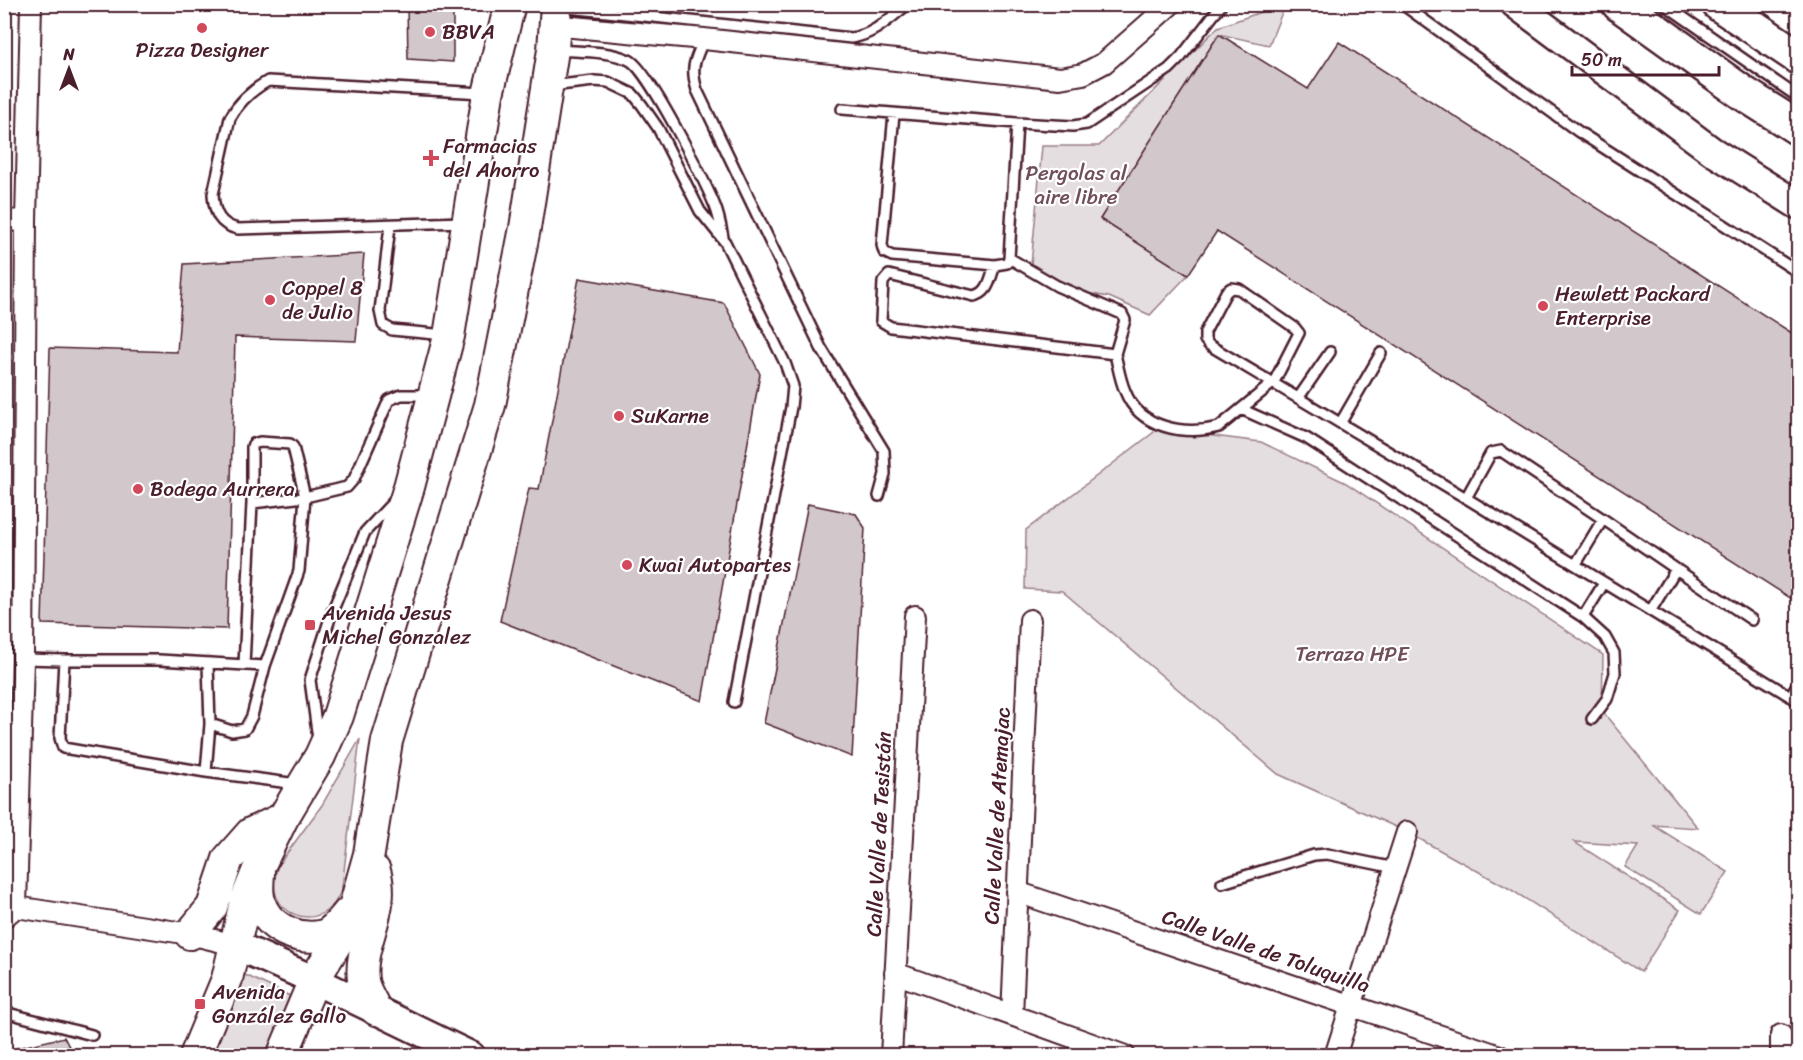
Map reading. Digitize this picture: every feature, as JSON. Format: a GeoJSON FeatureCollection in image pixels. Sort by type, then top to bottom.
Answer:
{"type":"FeatureCollection","features":[{"type":"Feature","properties":{"kind":"highway"},"geometry":{"type":"LineString","coordinates":[[1619,4],[1743,93],[1798,128]]}},
{"type":"Feature","properties":{"kind":"highway"},"geometry":{"type":"LineString","coordinates":[[1719,4],[1798,57]]}},
{"type":"Feature","properties":{"kind":"main road"},"geometry":{"type":"LineString","coordinates":[[500,43],[501,4]]}},
{"type":"Feature","properties":{"kind":"main road"},"geometry":{"type":"LineString","coordinates":[[195,1056],[227,979],[245,902],[259,867],[283,818],[320,756],[338,716],[409,487],[449,336],[488,93],[510,4]]}},
{"type":"Feature","properties":{"kind":"main road"},"geometry":{"type":"LineString","coordinates":[[282,1056],[314,980],[336,944],[355,904],[369,854],[387,741],[490,405],[525,228],[547,87],[562,19]]}},
{"type":"Feature","properties":{"kind":"main road"},"geometry":{"type":"LineString","coordinates":[[190,934],[212,907],[228,859],[251,833],[283,818]]}},
{"type":"Feature","properties":{"kind":"main road"},"geometry":{"type":"LineString","coordinates":[[369,854],[379,885],[374,923],[365,952],[363,981],[376,1010]]}},
{"type":"Feature","properties":{"kind":"main road"},"geometry":{"type":"LineString","coordinates":[[259,867],[258,894],[263,910],[274,924],[290,933],[308,937],[326,934],[338,925],[355,904]]}},
{"type":"Feature","properties":{"kind":"street"},"geometry":{"type":"LineString","coordinates":[[31,4],[26,220],[23,659],[8,910],[190,934],[235,945],[314,980],[471,1056]]}},
{"type":"Feature","properties":{"kind":"street"},"geometry":{"type":"LineString","coordinates":[[562,19],[704,39],[1060,78],[1083,74],[1104,63],[1171,4]]}},
{"type":"Feature","properties":{"kind":"street"},"geometry":{"type":"LineString","coordinates":[[1515,4],[1712,151],[1798,205]]}},
{"type":"Feature","properties":{"kind":"street"},"geometry":{"type":"LineString","coordinates":[[4,222],[26,220]]}},
{"type":"Feature","properties":{"kind":"street","name":"Calle Valle de Tesistán"},"geometry":{"type":"LineString","coordinates":[[891,1056],[915,616]]}},
{"type":"Feature","properties":{"kind":"street","name":"Calle Valle de Atemajac"},"geometry":{"type":"LineString","coordinates":[[1012,1015],[1030,620]]}},
{"type":"Feature","properties":{"kind":"street"},"geometry":{"type":"LineString","coordinates":[[1335,1056],[1407,832]]}},
{"type":"Feature","properties":{"kind":"street","name":"Calle Valle de Toluquilla"},"geometry":{"type":"LineString","coordinates":[[1017,892],[1500,1056]]}},
{"type":"Feature","properties":{"kind":"street"},"geometry":{"type":"LineString","coordinates":[[895,972],[1125,1056]]}},
{"type":"Feature","properties":{"kind":"street"},"geometry":{"type":"LineString","coordinates":[[1781,1035],[1781,1056]]}},
{"type":"Feature","properties":{"kind":"lane"},"geometry":{"type":"LineString","coordinates":[[562,19],[851,38],[873,32],[908,4]]}},
{"type":"Feature","properties":{"kind":"lane"},"geometry":{"type":"LineString","coordinates":[[842,109],[1073,126],[1093,122],[1169,69],[1222,4]]}},
{"type":"Feature","properties":{"kind":"lane"},"geometry":{"type":"LineString","coordinates":[[1402,4],[1579,132],[1798,272]]}},
{"type":"Feature","properties":{"kind":"lane"},"geometry":{"type":"LineString","coordinates":[[1661,8],[1676,24]]}},
{"type":"Feature","properties":{"kind":"lane"},"geometry":{"type":"LineString","coordinates":[[1661,8],[1798,97]]}},
{"type":"Feature","properties":{"kind":"lane"},"geometry":{"type":"LineString","coordinates":[[562,19],[614,56],[631,60],[640,69],[676,126],[716,207],[725,242],[785,363],[793,386],[789,419],[735,702]]}},
{"type":"Feature","properties":{"kind":"lane"},"geometry":{"type":"LineString","coordinates":[[704,39],[694,63],[693,75],[697,90],[821,348],[884,451],[885,474],[879,496]]}},
{"type":"Feature","properties":{"kind":"lane"},"geometry":{"type":"LineString","coordinates":[[467,222],[248,230],[229,227],[217,217],[213,194],[230,118],[236,107],[255,88],[268,81],[488,93]]}},
{"type":"Feature","properties":{"kind":"lane"},"geometry":{"type":"LineString","coordinates":[[547,87],[594,81],[608,82],[633,94],[658,128],[700,212],[725,242]]}},
{"type":"Feature","properties":{"kind":"lane"},"geometry":{"type":"LineString","coordinates":[[894,114],[882,244],[884,252],[892,256],[994,265],[1007,263],[1009,258],[1017,123]]}},
{"type":"Feature","properties":{"kind":"lane"},"geometry":{"type":"LineString","coordinates":[[390,226],[380,311],[383,325],[392,330],[449,336]]}},
{"type":"Feature","properties":{"kind":"lane"},"geometry":{"type":"LineString","coordinates":[[1009,258],[1056,286],[1122,314],[1125,320],[1115,354],[1125,391],[1132,405],[1143,416],[1178,431],[1208,430],[1219,427],[1274,382],[1299,335],[1299,331],[1239,289],[1231,288],[1226,292],[1205,332],[1205,340],[1209,345],[1274,382],[1341,422],[1795,698],[1798,683]]}},
{"type":"Feature","properties":{"kind":"lane"},"geometry":{"type":"LineString","coordinates":[[994,265],[986,290],[974,296],[889,275],[883,282],[881,321],[891,327],[1115,354]]}},
{"type":"Feature","properties":{"kind":"lane"},"geometry":{"type":"LineString","coordinates":[[1299,397],[1330,351]]}},
{"type":"Feature","properties":{"kind":"lane"},"geometry":{"type":"LineString","coordinates":[[1341,422],[1381,353]]}},
{"type":"Feature","properties":{"kind":"lane"},"geometry":{"type":"LineString","coordinates":[[252,503],[305,497],[347,487],[354,479],[389,400],[401,395],[435,395]]}},
{"type":"Feature","properties":{"kind":"lane"},"geometry":{"type":"LineString","coordinates":[[1240,409],[1306,438],[1583,617],[1605,637],[1614,653],[1615,673],[1607,699],[1592,719]]}},
{"type":"Feature","properties":{"kind":"lane"},"geometry":{"type":"LineString","coordinates":[[210,724],[232,731],[245,729],[252,716],[265,666],[299,571],[305,497],[292,445],[287,443],[260,442],[253,444],[252,447],[252,503],[244,665]]}},
{"type":"Feature","properties":{"kind":"lane"},"geometry":{"type":"LineString","coordinates":[[1466,498],[1491,453],[1501,451],[1752,620]]}},
{"type":"Feature","properties":{"kind":"lane"},"geometry":{"type":"LineString","coordinates":[[1576,564],[1603,519]]}},
{"type":"Feature","properties":{"kind":"lane"},"geometry":{"type":"LineString","coordinates":[[1651,610],[1676,569]]}},
{"type":"Feature","properties":{"kind":"lane"},"geometry":{"type":"LineString","coordinates":[[1583,617],[1604,583]]}},
{"type":"Feature","properties":{"kind":"lane"},"geometry":{"type":"LineString","coordinates":[[23,659],[159,660],[265,666]]}},
{"type":"Feature","properties":{"kind":"lane"},"geometry":{"type":"LineString","coordinates":[[64,660],[60,738],[63,748],[206,772],[303,784]]}},
{"type":"Feature","properties":{"kind":"lane"},"geometry":{"type":"LineString","coordinates":[[206,772],[210,724],[208,664]]}},
{"type":"Feature","properties":{"kind":"lane"},"geometry":{"type":"LineString","coordinates":[[1222,883],[1314,855],[1327,854],[1395,868]]}},
{"type":"Feature","properties":{"kind":"lane"},"geometry":{"type":"LineString","coordinates":[[4,1012],[92,1035]]}},
{"type":"Feature","properties":{"kind":"green space","name":"Pergolas al aire libre"},"geometry":{"type":"Polygon","coordinates":[[[1285,5],[1269,45],[1219,34],[1100,219],[1188,275],[1150,315],[1109,297],[1075,291],[1031,265],[1042,146],[1099,146],[1218,27],[1285,5]]]}},
{"type":"Feature","properties":{"kind":"green space","name":"Terraza HPE"},"geometry":{"type":"Polygon","coordinates":[[[1158,429],[1261,442],[1346,483],[1603,655],[1602,711],[1698,828],[1653,825],[1728,872],[1701,914],[1625,867],[1638,846],[1574,842],[1680,910],[1641,972],[1510,889],[1407,832],[1278,774],[1062,591],[1025,589],[1026,530],[1158,429]]]}},
{"type":"Feature","properties":{"kind":"green space"},"geometry":{"type":"Polygon","coordinates":[[[360,739],[342,887],[334,904],[322,913],[309,917],[296,915],[284,908],[277,897],[274,882],[279,864],[322,805],[360,739]]]}},
{"type":"Feature","properties":{"kind":"green space"},"geometry":{"type":"Polygon","coordinates":[[[241,973],[290,996],[266,1055],[210,1056],[241,973]]]}},
{"type":"Feature","properties":{"kind":"building","name":"BBVA"},"geometry":{"type":"Polygon","coordinates":[[[407,4],[453,4],[453,62],[408,59],[407,4]]]}},
{"type":"Feature","properties":{"kind":"building","name":"Hewlett Packard Enterprise"},"geometry":{"type":"Polygon","coordinates":[[[1219,34],[1308,89],[1339,42],[1798,337],[1798,603],[1217,231],[1188,275],[1100,219],[1219,34]]]}},
{"type":"Feature","properties":{"kind":"building","name":"Bodega Aurrera"},"geometry":{"type":"Polygon","coordinates":[[[364,254],[356,341],[235,337],[227,629],[42,624],[50,348],[177,352],[184,264],[364,254]]]}},
{"type":"Feature","properties":{"kind":"building"},"geometry":{"type":"Polygon","coordinates":[[[579,278],[724,303],[760,374],[702,701],[500,621],[529,488],[539,489],[579,278]]]}},
{"type":"Feature","properties":{"kind":"building"},"geometry":{"type":"Polygon","coordinates":[[[808,504],[856,514],[865,528],[852,757],[764,723],[808,504]]]}},
{"type":"Feature","properties":{"kind":"building"},"geometry":{"type":"Polygon","coordinates":[[[64,1037],[74,1056],[14,1056],[13,1049],[64,1037]]]}},
{"type":"Feature","properties":{"kind":"place","name":"Pizza Designer"},"geometry":{"type":"Point","coordinates":[202,28]}},
{"type":"Feature","properties":{"kind":"place","name":"BBVA"},"geometry":{"type":"Point","coordinates":[430,32]}},
{"type":"Feature","properties":{"kind":"place","name":"Farmacias del Ahorro"},"geometry":{"type":"Point","coordinates":[431,158]}},
{"type":"Feature","properties":{"kind":"place","name":"Coppel 8 de Julio"},"geometry":{"type":"Point","coordinates":[270,300]}},
{"type":"Feature","properties":{"kind":"place","name":"Hewlett Packard Enterprise"},"geometry":{"type":"Point","coordinates":[1543,306]}},
{"type":"Feature","properties":{"kind":"place","name":"SuKarne"},"geometry":{"type":"Point","coordinates":[619,416]}},
{"type":"Feature","properties":{"kind":"place","name":"Bodega Aurrera"},"geometry":{"type":"Point","coordinates":[138,489]}},
{"type":"Feature","properties":{"kind":"place","name":"Kwai Autopartes"},"geometry":{"type":"Point","coordinates":[627,565]}},
{"type":"Feature","properties":{"kind":"place","name":"Avenida Jesus Michel Gonzalez"},"geometry":{"type":"Point","coordinates":[310,625]}},
{"type":"Feature","properties":{"kind":"place","name":"Avenida González Gallo"},"geometry":{"type":"Point","coordinates":[200,1004]}}]}
